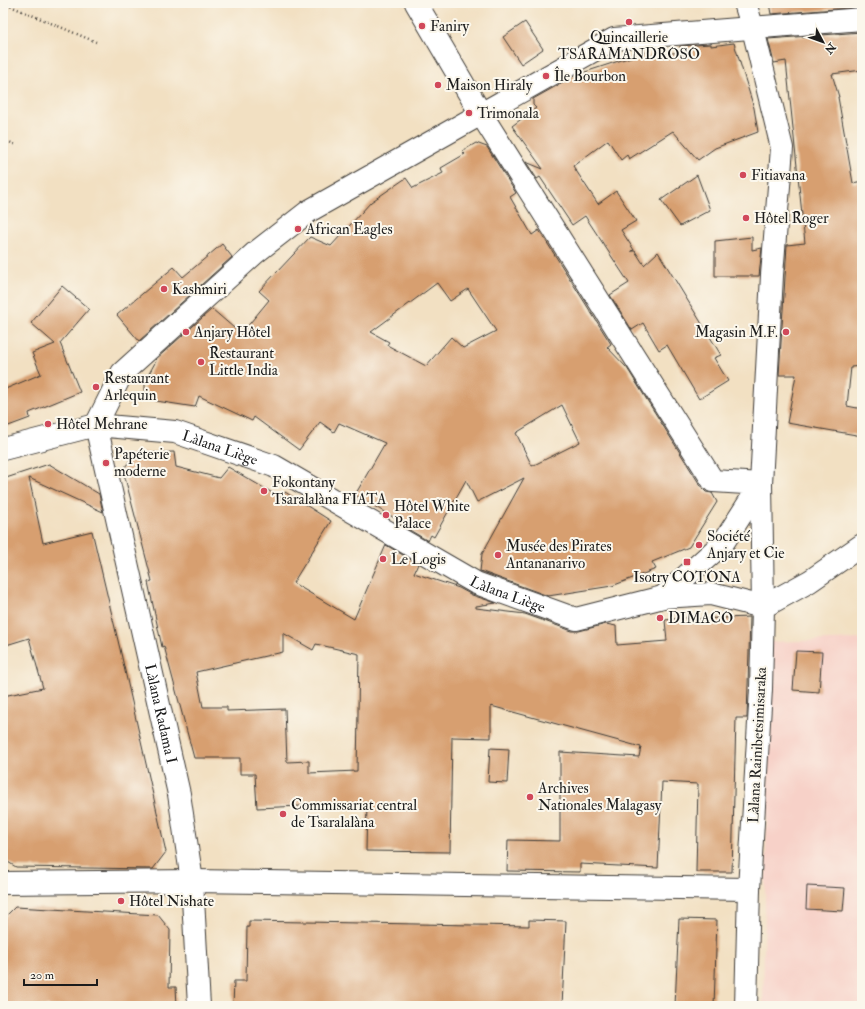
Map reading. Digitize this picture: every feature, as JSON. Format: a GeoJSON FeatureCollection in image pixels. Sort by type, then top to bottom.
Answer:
{"type":"FeatureCollection","features":[{"type":"Feature","properties":{"kind":"street"},"geometry":{"type":"LineString","coordinates":[[416,3],[481,114],[713,481],[761,484]]}},
{"type":"Feature","properties":{"kind":"street","name":"Làlana Rainibetsimisaraka"},"geometry":{"type":"LineString","coordinates":[[745,3],[753,29],[782,148],[772,275],[761,484],[763,607],[761,689],[749,889],[746,1006]]}},
{"type":"Feature","properties":{"kind":"street"},"geometry":{"type":"LineString","coordinates":[[96,425],[122,373],[256,253],[309,211],[614,39],[753,29],[862,19]]}},
{"type":"Feature","properties":{"kind":"street","name":"Làlana Liège"},"geometry":{"type":"LineString","coordinates":[[3,450],[96,425],[175,432],[274,466],[476,583],[576,620],[663,597],[711,594],[763,607]]}},
{"type":"Feature","properties":{"kind":"street","name":"Làlana Radama I"},"geometry":{"type":"LineString","coordinates":[[96,425],[179,794],[192,881],[199,1006]]}},
{"type":"Feature","properties":{"kind":"street"},"geometry":{"type":"LineString","coordinates":[[663,597],[722,542],[761,484]]}},
{"type":"Feature","properties":{"kind":"street"},"geometry":{"type":"LineString","coordinates":[[763,607],[810,581],[862,546]]}},
{"type":"Feature","properties":{"kind":"street"},"geometry":{"type":"LineString","coordinates":[[3,882],[192,881],[749,889]]}},
{"type":"Feature","properties":{"kind":"path"},"geometry":{"type":"LineString","coordinates":[[3,3],[96,42]]}},
{"type":"Feature","properties":{"kind":"path"},"geometry":{"type":"LineString","coordinates":[[3,139],[16,145]]}},
{"type":"Feature","properties":{"kind":"shaded area"},"geometry":{"type":"Polygon","coordinates":[[[862,639],[862,1006],[763,1006],[770,642],[862,639]]]}},
{"type":"Feature","properties":{"kind":"building"},"geometry":{"type":"Polygon","coordinates":[[[769,3],[862,3],[862,7],[771,14],[769,3]]]}},
{"type":"Feature","properties":{"kind":"building"},"geometry":{"type":"Polygon","coordinates":[[[525,22],[543,49],[521,64],[503,37],[525,22]]]}},
{"type":"Feature","properties":{"kind":"building"},"geometry":{"type":"Polygon","coordinates":[[[862,32],[862,70],[832,74],[839,97],[853,183],[862,181],[862,366],[851,367],[847,406],[862,409],[862,436],[787,423],[796,375],[779,375],[787,245],[805,243],[786,61],[774,63],[768,39],[862,32]]]}},
{"type":"Feature","properties":{"kind":"building"},"geometry":{"type":"Polygon","coordinates":[[[734,43],[754,108],[758,132],[715,148],[698,160],[673,131],[629,159],[627,155],[621,160],[608,140],[573,166],[598,204],[616,191],[636,221],[621,230],[634,250],[631,251],[635,251],[644,265],[658,252],[721,355],[714,358],[728,381],[699,399],[667,345],[659,350],[643,323],[632,330],[610,295],[629,283],[585,216],[572,225],[540,177],[537,179],[526,162],[543,169],[512,126],[536,108],[533,105],[533,99],[576,75],[646,52],[648,56],[681,52],[680,46],[711,44],[711,46],[734,43]]]}},
{"type":"Feature","properties":{"kind":"building"},"geometry":{"type":"Polygon","coordinates":[[[476,143],[487,147],[516,193],[510,197],[532,235],[539,230],[611,344],[607,347],[627,368],[702,488],[706,492],[712,493],[717,502],[689,547],[652,562],[656,569],[612,586],[548,596],[480,571],[482,554],[524,478],[477,502],[466,480],[434,537],[431,535],[428,541],[396,522],[398,520],[355,495],[385,443],[339,423],[334,432],[320,422],[299,450],[254,417],[252,421],[199,396],[195,407],[156,401],[150,397],[145,390],[145,381],[156,361],[155,360],[212,309],[241,334],[269,300],[259,291],[310,237],[331,246],[371,202],[406,178],[413,188],[443,173],[441,168],[465,154],[462,151],[476,143]],[[437,283],[371,332],[389,342],[387,345],[426,366],[451,337],[463,348],[496,331],[468,289],[450,301],[437,283]],[[562,405],[516,433],[532,466],[580,442],[562,405]]]}},
{"type":"Feature","properties":{"kind":"building"},"geometry":{"type":"Polygon","coordinates":[[[697,175],[710,210],[680,226],[661,200],[697,175]]]}},
{"type":"Feature","properties":{"kind":"building"},"geometry":{"type":"Polygon","coordinates":[[[752,237],[752,250],[762,248],[759,276],[715,276],[715,241],[752,237]]]}},
{"type":"Feature","properties":{"kind":"building"},"geometry":{"type":"Polygon","coordinates":[[[222,244],[232,257],[139,341],[117,315],[174,267],[183,277],[222,244]]]}},
{"type":"Feature","properties":{"kind":"building"},"geometry":{"type":"Polygon","coordinates":[[[62,286],[89,309],[60,343],[80,392],[29,413],[30,418],[3,428],[3,390],[41,374],[32,353],[55,344],[31,323],[62,286]]]}},
{"type":"Feature","properties":{"kind":"building"},"geometry":{"type":"Polygon","coordinates":[[[174,452],[176,467],[219,478],[228,467],[281,498],[285,492],[331,521],[293,583],[354,619],[386,545],[418,564],[414,573],[459,588],[472,595],[496,603],[476,606],[476,608],[525,614],[572,631],[579,631],[606,624],[616,626],[617,645],[667,641],[665,620],[695,617],[695,619],[750,617],[747,718],[736,718],[732,872],[696,872],[698,784],[662,782],[658,868],[580,864],[580,872],[507,871],[508,840],[560,841],[560,752],[639,757],[641,747],[491,706],[491,738],[452,737],[450,852],[366,851],[367,803],[257,808],[255,774],[240,774],[240,758],[194,758],[164,646],[162,647],[148,582],[152,581],[123,470],[135,453],[174,452]],[[283,633],[283,652],[196,672],[203,707],[227,707],[227,711],[285,709],[287,762],[309,761],[309,773],[357,771],[359,654],[316,644],[313,650],[283,633]]]}},
{"type":"Feature","properties":{"kind":"building"},"geometry":{"type":"Polygon","coordinates":[[[49,464],[99,494],[103,512],[29,478],[43,543],[92,531],[166,852],[153,869],[16,867],[3,859],[3,696],[43,688],[29,638],[3,646],[3,479],[49,464]]]}},
{"type":"Feature","properties":{"kind":"building"},"geometry":{"type":"Polygon","coordinates":[[[796,651],[822,652],[819,692],[793,690],[796,651]]]}},
{"type":"Feature","properties":{"kind":"building"},"geometry":{"type":"Polygon","coordinates":[[[490,748],[509,749],[507,783],[488,782],[490,748]]]}},
{"type":"Feature","properties":{"kind":"building"},"geometry":{"type":"Polygon","coordinates":[[[807,886],[845,888],[843,911],[806,909],[807,886]]]}},
{"type":"Feature","properties":{"kind":"building"},"geometry":{"type":"Polygon","coordinates":[[[15,907],[158,915],[170,930],[169,987],[176,987],[177,1006],[3,1006],[3,919],[15,907]]]}},
{"type":"Feature","properties":{"kind":"building"},"geometry":{"type":"Polygon","coordinates":[[[679,919],[717,920],[714,1006],[675,1006],[679,919]]]}},
{"type":"Feature","properties":{"kind":"building"},"geometry":{"type":"Polygon","coordinates":[[[529,920],[566,921],[562,1006],[233,1006],[234,981],[246,981],[247,927],[249,927],[249,921],[529,926],[529,920]]]}},
{"type":"Feature","properties":{"kind":"place","name":"Quincaillerie TSARAMANDROSO"},"geometry":{"type":"Point","coordinates":[629,22]}},
{"type":"Feature","properties":{"kind":"place","name":"Faniry"},"geometry":{"type":"Point","coordinates":[422,26]}},
{"type":"Feature","properties":{"kind":"place","name":"Île Bourbon"},"geometry":{"type":"Point","coordinates":[546,76]}},
{"type":"Feature","properties":{"kind":"place","name":"Maison Hiraly"},"geometry":{"type":"Point","coordinates":[438,85]}},
{"type":"Feature","properties":{"kind":"place","name":"Trimonala"},"geometry":{"type":"Point","coordinates":[469,113]}},
{"type":"Feature","properties":{"kind":"place","name":"Fitiavana"},"geometry":{"type":"Point","coordinates":[743,175]}},
{"type":"Feature","properties":{"kind":"place","name":"Hôtel Roger"},"geometry":{"type":"Point","coordinates":[746,218]}},
{"type":"Feature","properties":{"kind":"place","name":"African Eagles"},"geometry":{"type":"Point","coordinates":[298,229]}},
{"type":"Feature","properties":{"kind":"place","name":"Kashmiri"},"geometry":{"type":"Point","coordinates":[164,289]}},
{"type":"Feature","properties":{"kind":"place","name":"Anjary Hôtel"},"geometry":{"type":"Point","coordinates":[186,332]}},
{"type":"Feature","properties":{"kind":"place","name":"Magasin M.F."},"geometry":{"type":"Point","coordinates":[786,332]}},
{"type":"Feature","properties":{"kind":"place","name":"Restaurant Little India"},"geometry":{"type":"Point","coordinates":[201,362]}},
{"type":"Feature","properties":{"kind":"place","name":"Restaurant Arlequin"},"geometry":{"type":"Point","coordinates":[96,387]}},
{"type":"Feature","properties":{"kind":"place","name":"Hôtel Mehrane"},"geometry":{"type":"Point","coordinates":[48,424]}},
{"type":"Feature","properties":{"kind":"place","name":"Papéterie moderne"},"geometry":{"type":"Point","coordinates":[106,463]}},
{"type":"Feature","properties":{"kind":"place","name":"Fokontany Tsaralalàna FIATA"},"geometry":{"type":"Point","coordinates":[264,491]}},
{"type":"Feature","properties":{"kind":"place","name":"Hôtel White Palace"},"geometry":{"type":"Point","coordinates":[386,515]}},
{"type":"Feature","properties":{"kind":"place","name":"Société Anjary et Cie"},"geometry":{"type":"Point","coordinates":[699,545]}},
{"type":"Feature","properties":{"kind":"place","name":"Musée des Pirates Antananarivo"},"geometry":{"type":"Point","coordinates":[498,555]}},
{"type":"Feature","properties":{"kind":"place","name":"Le Logis"},"geometry":{"type":"Point","coordinates":[383,559]}},
{"type":"Feature","properties":{"kind":"place","name":"Isotry COTONA"},"geometry":{"type":"Point","coordinates":[687,562]}},
{"type":"Feature","properties":{"kind":"place","name":"DIMACO"},"geometry":{"type":"Point","coordinates":[660,618]}},
{"type":"Feature","properties":{"kind":"place","name":"Archives Nationales Malagasy"},"geometry":{"type":"Point","coordinates":[530,797]}},
{"type":"Feature","properties":{"kind":"place","name":"Commissariat central de Tsaralalàna"},"geometry":{"type":"Point","coordinates":[283,814]}},
{"type":"Feature","properties":{"kind":"place","name":"Hôtel Nishate"},"geometry":{"type":"Point","coordinates":[121,901]}}]}
